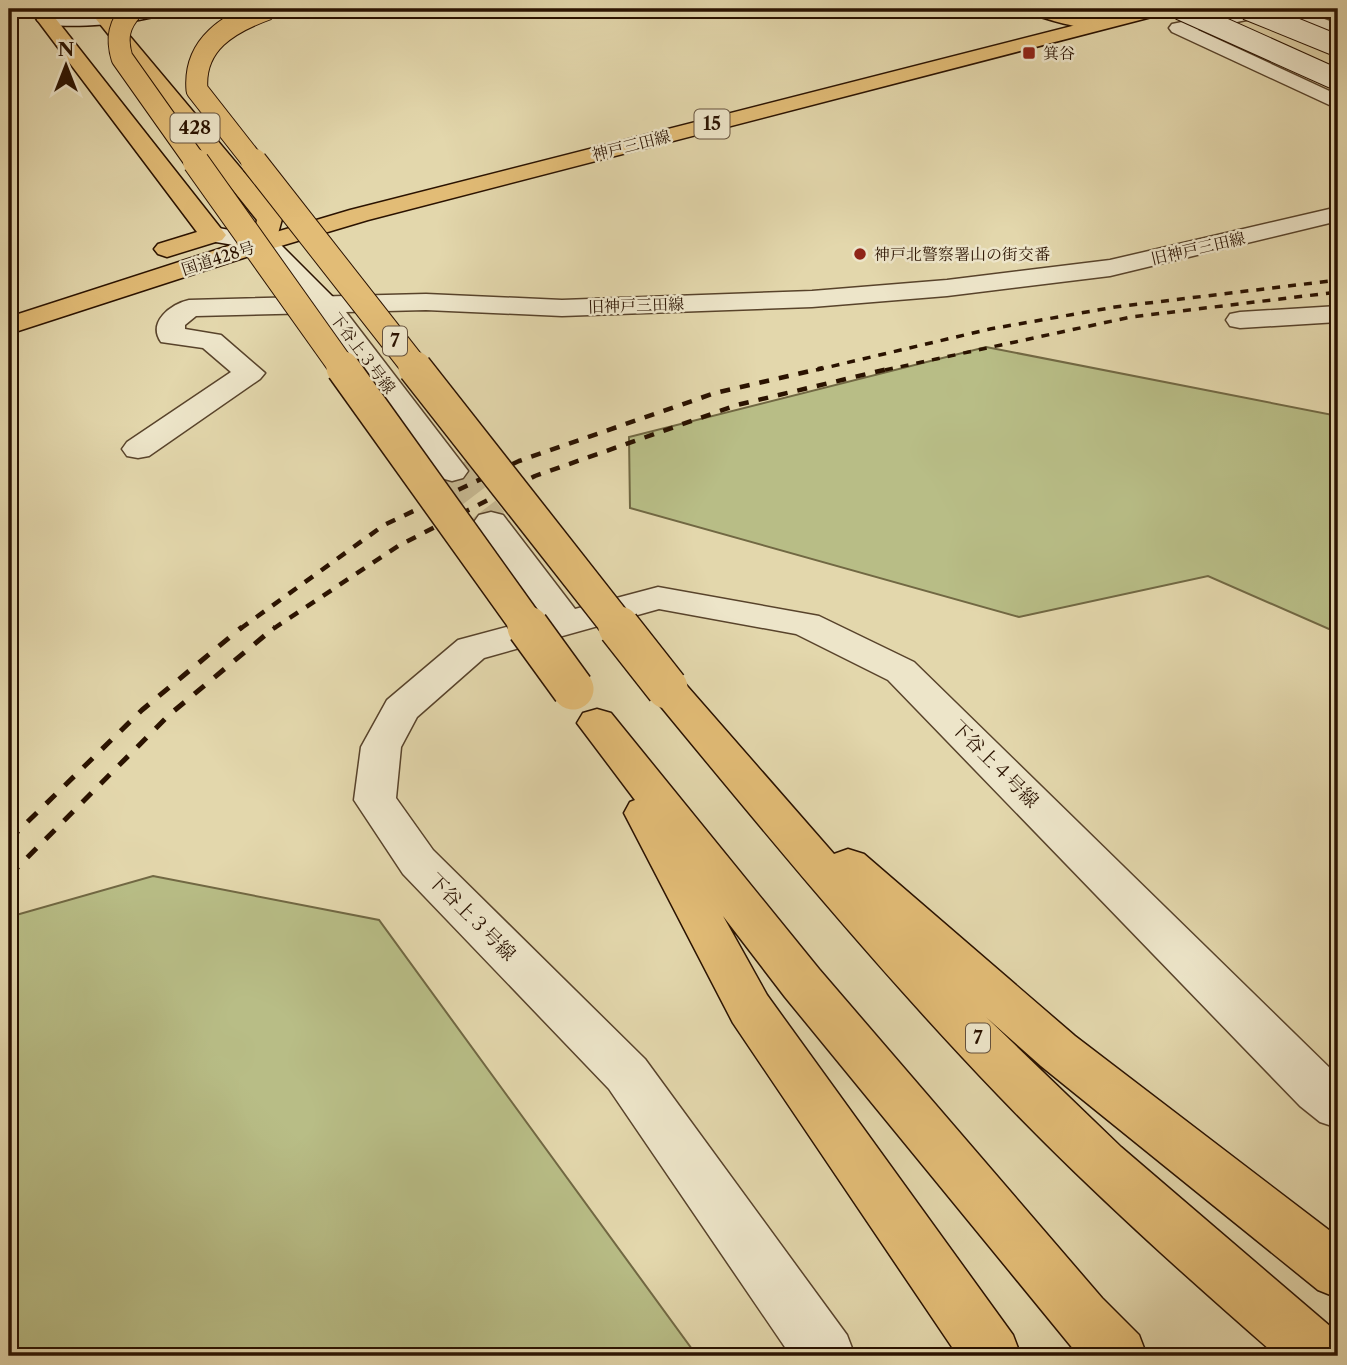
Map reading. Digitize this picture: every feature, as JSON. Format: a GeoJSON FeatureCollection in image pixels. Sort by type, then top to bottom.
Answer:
{"type":"FeatureCollection","features":[{"type":"Feature","properties":{"kind":"main road"},"geometry":{"type":"LineString","coordinates":[[133,9],[120,26],[117,39],[118,51],[126,65],[585,706],[802,983],[1082,1318],[1118,1356]]}},
{"type":"Feature","properties":{"kind":"main road","name":"7"},"geometry":{"type":"LineString","coordinates":[[268,9],[238,22],[205,47],[194,76],[197,90],[667,688],[875,928],[1070,1134],[1168,1225],[1321,1356]]}},
{"type":"Feature","properties":{"kind":"main road"},"geometry":{"type":"LineString","coordinates":[[1036,9],[1060,18]]}},
{"type":"Feature","properties":{"kind":"main road","name":"神戸三田線"},"geometry":{"type":"LineString","coordinates":[[268,231],[1060,18],[1153,10]]}},
{"type":"Feature","properties":{"kind":"main road","name":"神戸三田線"},"geometry":{"type":"LineString","coordinates":[[268,231],[346,219],[1097,13]]}},
{"type":"Feature","properties":{"kind":"main road","name":"国道428号"},"geometry":{"type":"LineString","coordinates":[[9,300],[213,235],[43,14]]}},
{"type":"Feature","properties":{"kind":"main road","name":"国道428号"},"geometry":{"type":"LineString","coordinates":[[9,326],[268,231],[101,14]]}},
{"type":"Feature","properties":{"kind":"main road","name":"7"},"geometry":{"type":"LineString","coordinates":[[667,688],[795,817],[1058,1051],[1338,1272]]}},
{"type":"Feature","properties":{"kind":"main road"},"geometry":{"type":"LineString","coordinates":[[585,706],[750,1009],[992,1356]]}},
{"type":"Feature","properties":{"kind":"street"},"geometry":{"type":"LineString","coordinates":[[43,14],[83,9]]}},
{"type":"Feature","properties":{"kind":"street"},"geometry":{"type":"LineString","coordinates":[[43,14],[101,14],[164,9]]}},
{"type":"Feature","properties":{"kind":"street"},"geometry":{"type":"LineString","coordinates":[[1247,9],[1338,46]]}},
{"type":"Feature","properties":{"kind":"street"},"geometry":{"type":"LineString","coordinates":[[1179,18],[1272,9]]}},
{"type":"Feature","properties":{"kind":"street"},"geometry":{"type":"LineString","coordinates":[[1281,9],[1338,31]]}},
{"type":"Feature","properties":{"kind":"street"},"geometry":{"type":"LineString","coordinates":[[1153,10],[1338,80]]}},
{"type":"Feature","properties":{"kind":"street"},"geometry":{"type":"LineString","coordinates":[[1179,18],[1338,103]]}},
{"type":"Feature","properties":{"kind":"street"},"geometry":{"type":"LineString","coordinates":[[1326,217],[1338,238]]}},
{"type":"Feature","properties":{"kind":"street","name":"旧神戸三田線"},"geometry":{"type":"LineString","coordinates":[[138,449],[250,373],[211,341],[171,336],[171,322],[189,309],[426,302],[562,307],[812,299],[947,288],[1110,268],[1326,217]]}},
{"type":"Feature","properties":{"kind":"street"},"geometry":{"type":"LineString","coordinates":[[213,235],[268,231]]}},
{"type":"Feature","properties":{"kind":"street","name":"下谷上３号線"},"geometry":{"type":"LineString","coordinates":[[268,231],[452,471]]}},
{"type":"Feature","properties":{"kind":"street"},"geometry":{"type":"LineString","coordinates":[[1240,320],[1338,314]]}},
{"type":"Feature","properties":{"kind":"street"},"geometry":{"type":"LineString","coordinates":[[491,523],[566,623]]}},
{"type":"Feature","properties":{"kind":"street","name":"下谷上４号線"},"geometry":{"type":"LineString","coordinates":[[566,623],[657,598],[806,624],[901,671],[1318,1090],[1338,1105]]}},
{"type":"Feature","properties":{"kind":"street","name":"下谷上３号線"},"geometry":{"type":"LineString","coordinates":[[566,623],[471,649],[401,709],[381,747],[374,800],[418,862],[627,1074],[826,1356]]}},
{"type":"Feature","properties":{"kind":"green space"},"geometry":{"type":"Polygon","coordinates":[[[986,347],[1338,416],[1338,633],[1208,576],[1019,617],[630,508],[629,437],[986,347]]]}},
{"type":"Feature","properties":{"kind":"green space"},"geometry":{"type":"Polygon","coordinates":[[[153,876],[379,920],[697,1356],[9,1356],[9,917],[153,876]]]}},
{"type":"Feature","properties":{"kind":"tunnel"},"geometry":{"type":"LineString","coordinates":[[452,471],[491,522]]}},
{"type":"Feature","properties":{"kind":"railway"},"geometry":{"type":"LineString","coordinates":[[816,370],[990,329],[1115,307],[1338,280]]}},
{"type":"Feature","properties":{"kind":"railway"},"geometry":{"type":"LineString","coordinates":[[885,370],[1131,317],[1338,292]]}},
{"type":"Feature","properties":{"kind":"railway"},"geometry":{"type":"LineString","coordinates":[[240,629],[384,525],[519,461],[715,393],[823,368]]}},
{"type":"Feature","properties":{"kind":"railway"},"geometry":{"type":"LineString","coordinates":[[273,629],[398,546],[535,476],[737,405],[892,368]]}},
{"type":"Feature","properties":{"kind":"railway"},"geometry":{"type":"LineString","coordinates":[[9,840],[142,710],[242,627]]}},
{"type":"Feature","properties":{"kind":"railway"},"geometry":{"type":"LineString","coordinates":[[9,876],[169,715],[275,627]]}},
{"type":"Feature","properties":{"kind":"place","name":"箕谷"},"geometry":{"type":"Point","coordinates":[1029,53]}},
{"type":"Feature","properties":{"kind":"place","name":"神戸北警察署山の街交番"},"geometry":{"type":"Point","coordinates":[860,254]}}]}
